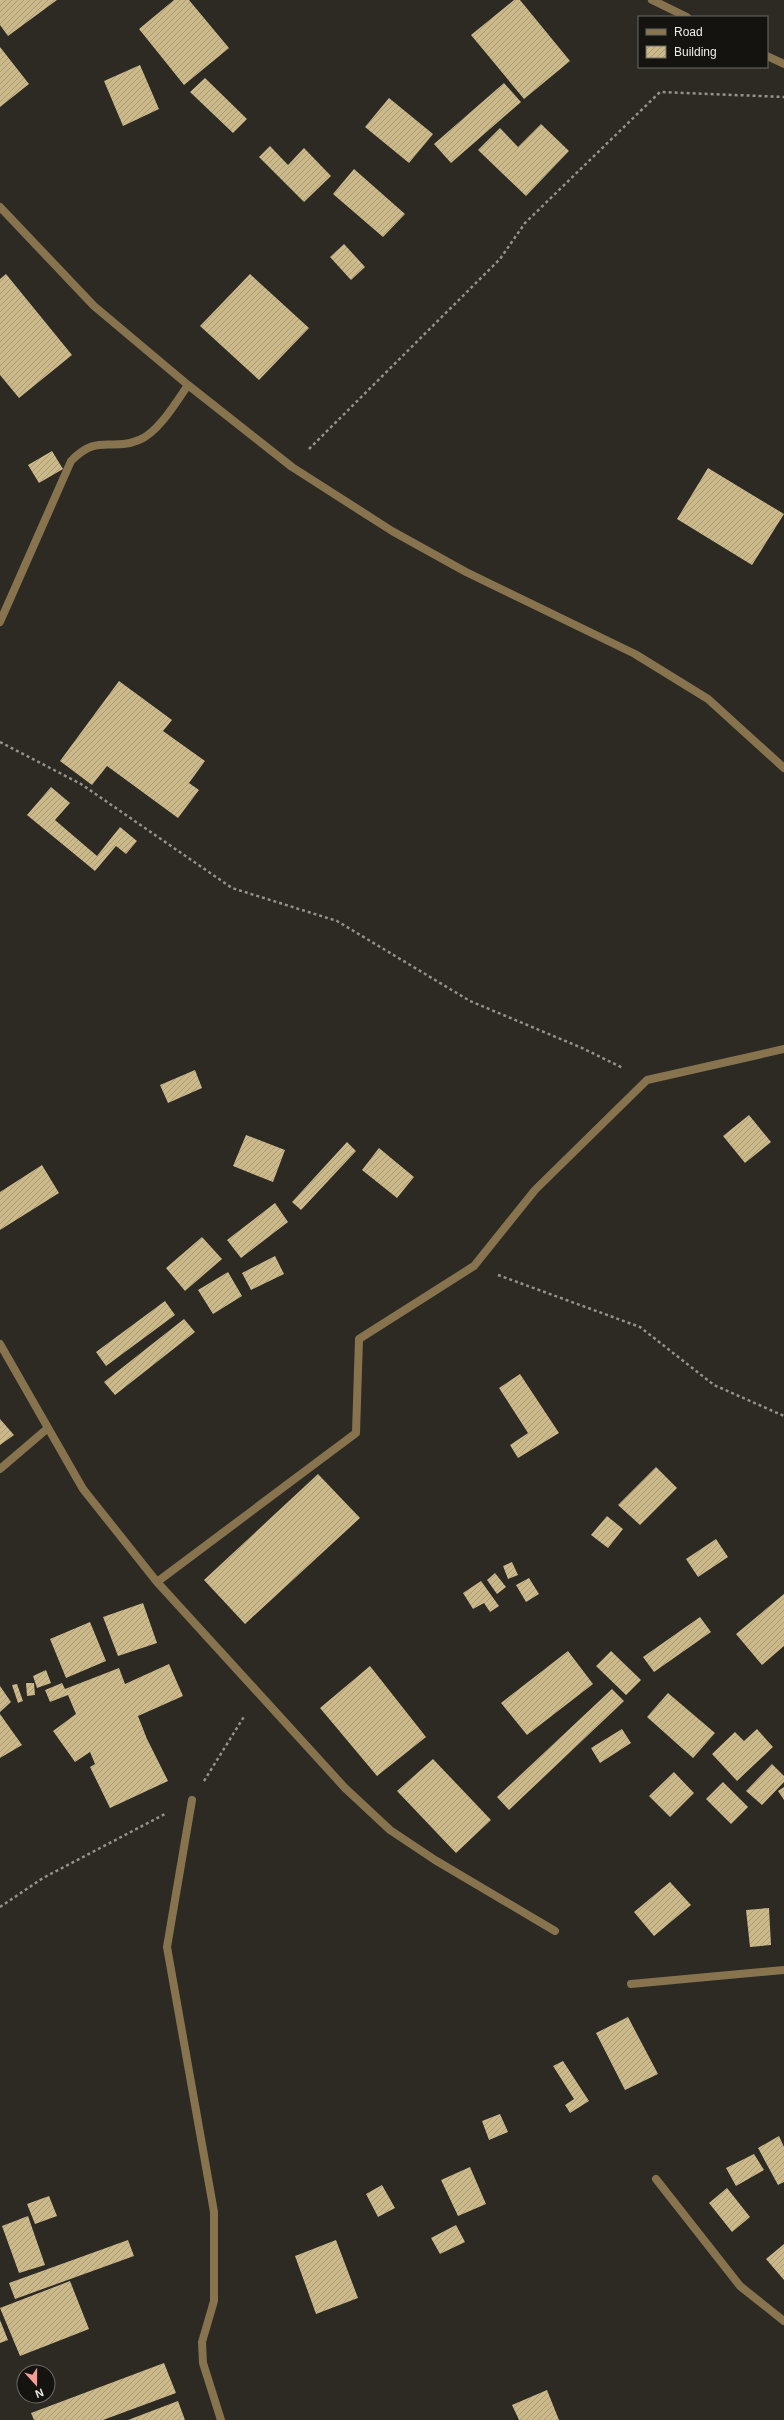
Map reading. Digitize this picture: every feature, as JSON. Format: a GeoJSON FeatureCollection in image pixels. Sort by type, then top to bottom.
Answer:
{"type":"FeatureCollection","features":[{"type":"Feature","properties":{"kind":"street"},"geometry":{"type":"LineString","coordinates":[[652,0],[685,16]]}},
{"type":"Feature","properties":{"kind":"street"},"geometry":{"type":"LineString","coordinates":[[768,56],[784,64]]}},
{"type":"Feature","properties":{"kind":"street"},"geometry":{"type":"LineString","coordinates":[[0,207],[94,306],[188,385],[292,467],[392,531],[466,572],[635,654],[708,699],[784,768]]}},
{"type":"Feature","properties":{"kind":"street"},"geometry":{"type":"LineString","coordinates":[[0,622],[71,461],[82,450],[97,443],[118,444],[140,440],[164,420],[188,385]]}},
{"type":"Feature","properties":{"kind":"street"},"geometry":{"type":"LineString","coordinates":[[157,1582],[356,1432],[359,1339],[474,1266],[535,1190],[647,1080],[784,1049]]}},
{"type":"Feature","properties":{"kind":"street"},"geometry":{"type":"LineString","coordinates":[[0,1344],[83,1489],[157,1582],[258,1695],[345,1788],[390,1830],[435,1860],[555,1931]]}},
{"type":"Feature","properties":{"kind":"street"},"geometry":{"type":"LineString","coordinates":[[0,1470],[48,1428]]}},
{"type":"Feature","properties":{"kind":"street"},"geometry":{"type":"LineString","coordinates":[[192,1800],[167,1947],[214,2212],[214,2301],[202,2342],[203,2363],[221,2420]]}},
{"type":"Feature","properties":{"kind":"street"},"geometry":{"type":"LineString","coordinates":[[631,1984],[784,1970]]}},
{"type":"Feature","properties":{"kind":"street"},"geometry":{"type":"LineString","coordinates":[[656,2179],[740,2286],[784,2321]]}},
{"type":"Feature","properties":{"kind":"path"},"geometry":{"type":"LineString","coordinates":[[292,467],[500,258],[525,223],[660,92],[784,97]]}},
{"type":"Feature","properties":{"kind":"path"},"geometry":{"type":"LineString","coordinates":[[0,742],[81,784],[232,888],[337,921],[470,1001],[582,1048],[647,1080]]}},
{"type":"Feature","properties":{"kind":"path"},"geometry":{"type":"LineString","coordinates":[[474,1266],[640,1327],[714,1384],[784,1416]]}},
{"type":"Feature","properties":{"kind":"path"},"geometry":{"type":"LineString","coordinates":[[0,1907],[43,1878],[192,1800],[258,1695]]}},
{"type":"Feature","properties":{"kind":"building"},"geometry":{"type":"Polygon","coordinates":[[[0,0],[57,0],[8,36],[0,25],[0,0]]]}},
{"type":"Feature","properties":{"kind":"building"},"geometry":{"type":"Polygon","coordinates":[[[174,0],[189,0],[229,48],[184,85],[139,29],[174,0]]]}},
{"type":"Feature","properties":{"kind":"building"},"geometry":{"type":"Polygon","coordinates":[[[514,0],[520,0],[570,61],[524,99],[471,35],[514,0]]]}},
{"type":"Feature","properties":{"kind":"building"},"geometry":{"type":"Polygon","coordinates":[[[0,47],[29,84],[0,107],[0,47]]]}},
{"type":"Feature","properties":{"kind":"building"},"geometry":{"type":"Polygon","coordinates":[[[140,65],[159,109],[123,126],[104,81],[140,65]]]}},
{"type":"Feature","properties":{"kind":"building"},"geometry":{"type":"Polygon","coordinates":[[[205,78],[247,119],[233,133],[190,92],[205,78]]]}},
{"type":"Feature","properties":{"kind":"building"},"geometry":{"type":"Polygon","coordinates":[[[504,83],[521,102],[451,163],[434,144],[504,83]]]}},
{"type":"Feature","properties":{"kind":"building"},"geometry":{"type":"Polygon","coordinates":[[[389,98],[433,134],[409,163],[365,127],[389,98]]]}},
{"type":"Feature","properties":{"kind":"building"},"geometry":{"type":"Polygon","coordinates":[[[541,124],[569,151],[526,196],[478,150],[500,128],[518,147],[541,124]]]}},
{"type":"Feature","properties":{"kind":"building"},"geometry":{"type":"Polygon","coordinates":[[[270,146],[288,165],[304,148],[331,176],[304,202],[259,157],[270,146]]]}},
{"type":"Feature","properties":{"kind":"building"},"geometry":{"type":"Polygon","coordinates":[[[354,169],[405,214],[383,237],[333,194],[354,169]]]}},
{"type":"Feature","properties":{"kind":"building"},"geometry":{"type":"Polygon","coordinates":[[[344,244],[365,267],[351,280],[330,257],[344,244]]]}},
{"type":"Feature","properties":{"kind":"building"},"geometry":{"type":"Polygon","coordinates":[[[6,274],[72,355],[19,398],[0,375],[0,279],[6,274]]]}},
{"type":"Feature","properties":{"kind":"building"},"geometry":{"type":"Polygon","coordinates":[[[250,274],[309,328],[259,380],[200,326],[250,274]]]}},
{"type":"Feature","properties":{"kind":"building"},"geometry":{"type":"Polygon","coordinates":[[[52,451],[63,469],[39,483],[28,465],[52,451]]]}},
{"type":"Feature","properties":{"kind":"building"},"geometry":{"type":"Polygon","coordinates":[[[708,468],[784,514],[752,565],[677,519],[708,468]]]}},
{"type":"Feature","properties":{"kind":"building"},"geometry":{"type":"Polygon","coordinates":[[[119,681],[172,720],[163,731],[205,761],[189,783],[199,790],[178,818],[107,766],[92,785],[60,761],[119,681]]]}},
{"type":"Feature","properties":{"kind":"building"},"geometry":{"type":"Polygon","coordinates":[[[51,787],[70,803],[55,820],[97,856],[120,827],[137,841],[126,854],[116,846],[95,871],[27,815],[51,787]]]}},
{"type":"Feature","properties":{"kind":"building"},"geometry":{"type":"Polygon","coordinates":[[[195,1070],[202,1088],[168,1103],[160,1085],[195,1070]]]}},
{"type":"Feature","properties":{"kind":"building"},"geometry":{"type":"Polygon","coordinates":[[[749,1115],[771,1142],[745,1163],[723,1136],[749,1115]]]}},
{"type":"Feature","properties":{"kind":"building"},"geometry":{"type":"Polygon","coordinates":[[[246,1135],[285,1150],[273,1182],[233,1166],[246,1135]]]}},
{"type":"Feature","properties":{"kind":"building"},"geometry":{"type":"Polygon","coordinates":[[[347,1142],[356,1151],[301,1210],[292,1202],[347,1142]]]}},
{"type":"Feature","properties":{"kind":"building"},"geometry":{"type":"Polygon","coordinates":[[[379,1148],[414,1177],[397,1198],[362,1170],[379,1148]]]}},
{"type":"Feature","properties":{"kind":"building"},"geometry":{"type":"Polygon","coordinates":[[[42,1165],[59,1193],[0,1230],[0,1192],[42,1165]]]}},
{"type":"Feature","properties":{"kind":"building"},"geometry":{"type":"Polygon","coordinates":[[[275,1203],[288,1222],[241,1258],[227,1240],[275,1203]]]}},
{"type":"Feature","properties":{"kind":"building"},"geometry":{"type":"Polygon","coordinates":[[[202,1237],[222,1259],[185,1291],[166,1268],[202,1237]]]}},
{"type":"Feature","properties":{"kind":"building"},"geometry":{"type":"Polygon","coordinates":[[[275,1256],[284,1274],[251,1290],[242,1273],[275,1256]]]}},
{"type":"Feature","properties":{"kind":"building"},"geometry":{"type":"Polygon","coordinates":[[[228,1272],[242,1296],[213,1314],[198,1290],[228,1272]]]}},
{"type":"Feature","properties":{"kind":"building"},"geometry":{"type":"Polygon","coordinates":[[[165,1301],[175,1315],[106,1366],[96,1352],[165,1301]]]}},
{"type":"Feature","properties":{"kind":"building"},"geometry":{"type":"Polygon","coordinates":[[[184,1319],[195,1332],[115,1395],[104,1382],[184,1319]]]}},
{"type":"Feature","properties":{"kind":"building"},"geometry":{"type":"Polygon","coordinates":[[[520,1374],[559,1433],[518,1458],[510,1445],[528,1433],[499,1388],[520,1374]]]}},
{"type":"Feature","properties":{"kind":"building"},"geometry":{"type":"Polygon","coordinates":[[[0,1419],[14,1435],[0,1445],[0,1419]]]}},
{"type":"Feature","properties":{"kind":"building"},"geometry":{"type":"Polygon","coordinates":[[[656,1467],[677,1488],[640,1525],[618,1505],[656,1467]]]}},
{"type":"Feature","properties":{"kind":"building"},"geometry":{"type":"Polygon","coordinates":[[[318,1474],[360,1518],[245,1624],[204,1580],[318,1474]]]}},
{"type":"Feature","properties":{"kind":"building"},"geometry":{"type":"Polygon","coordinates":[[[607,1516],[623,1529],[608,1548],[591,1535],[607,1516]]]}},
{"type":"Feature","properties":{"kind":"building"},"geometry":{"type":"Polygon","coordinates":[[[716,1539],[728,1557],[698,1577],[686,1559],[716,1539]]]}},
{"type":"Feature","properties":{"kind":"building"},"geometry":{"type":"Polygon","coordinates":[[[512,1562],[518,1575],[508,1579],[503,1566],[512,1562]]]}},
{"type":"Feature","properties":{"kind":"building"},"geometry":{"type":"Polygon","coordinates":[[[495,1573],[506,1587],[497,1594],[487,1580],[495,1573]]]}},
{"type":"Feature","properties":{"kind":"building"},"geometry":{"type":"Polygon","coordinates":[[[529,1578],[539,1594],[526,1602],[516,1585],[529,1578]]]}},
{"type":"Feature","properties":{"kind":"building"},"geometry":{"type":"Polygon","coordinates":[[[481,1581],[499,1606],[490,1612],[484,1603],[473,1609],[463,1593],[481,1581]]]}},
{"type":"Feature","properties":{"kind":"building"},"geometry":{"type":"Polygon","coordinates":[[[784,1594],[784,1646],[762,1665],[736,1634],[784,1594]]]}},
{"type":"Feature","properties":{"kind":"building"},"geometry":{"type":"Polygon","coordinates":[[[143,1603],[157,1643],[118,1656],[103,1617],[143,1603]]]}},
{"type":"Feature","properties":{"kind":"building"},"geometry":{"type":"Polygon","coordinates":[[[700,1617],[711,1632],[654,1672],[643,1657],[700,1617]]]}},
{"type":"Feature","properties":{"kind":"building"},"geometry":{"type":"Polygon","coordinates":[[[90,1622],[106,1661],[66,1678],[50,1639],[90,1622]]]}},
{"type":"Feature","properties":{"kind":"building"},"geometry":{"type":"Polygon","coordinates":[[[568,1651],[593,1684],[527,1735],[501,1703],[568,1651]]]}},
{"type":"Feature","properties":{"kind":"building"},"geometry":{"type":"Polygon","coordinates":[[[611,1651],[641,1680],[626,1695],[596,1666],[611,1651]]]}},
{"type":"Feature","properties":{"kind":"building"},"geometry":{"type":"Polygon","coordinates":[[[169,1664],[183,1696],[138,1716],[147,1739],[168,1781],[110,1808],[90,1767],[95,1764],[90,1752],[75,1762],[53,1731],[76,1714],[68,1695],[50,1702],[45,1690],[62,1683],[65,1689],[119,1668],[125,1684],[169,1664]]]}},
{"type":"Feature","properties":{"kind":"building"},"geometry":{"type":"Polygon","coordinates":[[[370,1666],[426,1737],[377,1776],[320,1708],[370,1666]]]}},
{"type":"Feature","properties":{"kind":"building"},"geometry":{"type":"Polygon","coordinates":[[[46,1670],[51,1683],[37,1688],[33,1676],[46,1670]]]}},
{"type":"Feature","properties":{"kind":"building"},"geometry":{"type":"Polygon","coordinates":[[[26,1683],[34,1683],[35,1695],[27,1696],[26,1683]]]}},
{"type":"Feature","properties":{"kind":"building"},"geometry":{"type":"Polygon","coordinates":[[[17,1684],[23,1701],[18,1703],[12,1685],[17,1684]]]}},
{"type":"Feature","properties":{"kind":"building"},"geometry":{"type":"Polygon","coordinates":[[[0,1686],[11,1702],[0,1712],[0,1686]]]}},
{"type":"Feature","properties":{"kind":"building"},"geometry":{"type":"Polygon","coordinates":[[[612,1689],[624,1701],[509,1810],[497,1797],[612,1689]]]}},
{"type":"Feature","properties":{"kind":"building"},"geometry":{"type":"Polygon","coordinates":[[[668,1693],[715,1733],[693,1758],[647,1717],[668,1693]]]}},
{"type":"Feature","properties":{"kind":"building"},"geometry":{"type":"Polygon","coordinates":[[[0,1714],[22,1745],[0,1758],[0,1714]]]}},
{"type":"Feature","properties":{"kind":"building"},"geometry":{"type":"Polygon","coordinates":[[[622,1729],[631,1743],[600,1763],[591,1748],[622,1729]]]}},
{"type":"Feature","properties":{"kind":"building"},"geometry":{"type":"Polygon","coordinates":[[[757,1729],[773,1747],[737,1781],[712,1754],[735,1732],[744,1741],[757,1729]]]}},
{"type":"Feature","properties":{"kind":"building"},"geometry":{"type":"Polygon","coordinates":[[[433,1759],[491,1820],[456,1853],[397,1791],[433,1759]]]}},
{"type":"Feature","properties":{"kind":"building"},"geometry":{"type":"Polygon","coordinates":[[[772,1764],[784,1776],[784,1782],[762,1805],[746,1791],[772,1764]]]}},
{"type":"Feature","properties":{"kind":"building"},"geometry":{"type":"Polygon","coordinates":[[[674,1772],[694,1793],[670,1817],[649,1796],[674,1772]]]}},
{"type":"Feature","properties":{"kind":"building"},"geometry":{"type":"Polygon","coordinates":[[[723,1782],[748,1807],[731,1824],[706,1799],[723,1782]]]}},
{"type":"Feature","properties":{"kind":"building"},"geometry":{"type":"Polygon","coordinates":[[[784,1787],[784,1800],[778,1791],[784,1787]]]}},
{"type":"Feature","properties":{"kind":"building"},"geometry":{"type":"Polygon","coordinates":[[[670,1882],[691,1905],[654,1936],[634,1912],[670,1882]]]}},
{"type":"Feature","properties":{"kind":"building"},"geometry":{"type":"Polygon","coordinates":[[[769,1908],[771,1945],[750,1947],[746,1910],[769,1908]]]}},
{"type":"Feature","properties":{"kind":"building"},"geometry":{"type":"Polygon","coordinates":[[[628,2017],[658,2074],[625,2090],[596,2033],[628,2017]]]}},
{"type":"Feature","properties":{"kind":"building"},"geometry":{"type":"Polygon","coordinates":[[[563,2061],[589,2101],[570,2113],[565,2105],[574,2099],[553,2066],[563,2061]]]}},
{"type":"Feature","properties":{"kind":"building"},"geometry":{"type":"Polygon","coordinates":[[[500,2114],[508,2132],[489,2140],[482,2121],[500,2114]]]}},
{"type":"Feature","properties":{"kind":"building"},"geometry":{"type":"Polygon","coordinates":[[[779,2136],[784,2147],[784,2182],[778,2185],[758,2148],[779,2136]]]}},
{"type":"Feature","properties":{"kind":"building"},"geometry":{"type":"Polygon","coordinates":[[[754,2154],[764,2170],[736,2186],[726,2168],[754,2154]]]}},
{"type":"Feature","properties":{"kind":"building"},"geometry":{"type":"Polygon","coordinates":[[[470,2167],[486,2204],[458,2216],[441,2180],[470,2167]]]}},
{"type":"Feature","properties":{"kind":"building"},"geometry":{"type":"Polygon","coordinates":[[[382,2185],[395,2208],[378,2217],[366,2194],[382,2185]]]}},
{"type":"Feature","properties":{"kind":"building"},"geometry":{"type":"Polygon","coordinates":[[[727,2188],[750,2217],[732,2232],[709,2203],[727,2188]]]}},
{"type":"Feature","properties":{"kind":"building"},"geometry":{"type":"Polygon","coordinates":[[[49,2196],[57,2216],[35,2224],[27,2204],[49,2196]]]}},
{"type":"Feature","properties":{"kind":"building"},"geometry":{"type":"Polygon","coordinates":[[[28,2216],[45,2265],[19,2273],[2,2226],[28,2216]]]}},
{"type":"Feature","properties":{"kind":"building"},"geometry":{"type":"Polygon","coordinates":[[[456,2225],[465,2242],[440,2254],[431,2238],[456,2225]]]}},
{"type":"Feature","properties":{"kind":"building"},"geometry":{"type":"Polygon","coordinates":[[[128,2240],[134,2256],[15,2299],[9,2283],[128,2240]]]}},
{"type":"Feature","properties":{"kind":"building"},"geometry":{"type":"Polygon","coordinates":[[[336,2240],[358,2298],[316,2314],[295,2256],[336,2240]]]}},
{"type":"Feature","properties":{"kind":"building"},"geometry":{"type":"Polygon","coordinates":[[[784,2244],[784,2280],[766,2259],[784,2244]]]}},
{"type":"Feature","properties":{"kind":"building"},"geometry":{"type":"Polygon","coordinates":[[[70,2281],[89,2329],[20,2356],[0,2308],[70,2281]]]}},
{"type":"Feature","properties":{"kind":"building"},"geometry":{"type":"Polygon","coordinates":[[[0,2320],[8,2340],[0,2343],[0,2320]]]}},
{"type":"Feature","properties":{"kind":"building"},"geometry":{"type":"Polygon","coordinates":[[[164,2363],[176,2393],[103,2420],[34,2420],[31,2413],[164,2363]]]}},
{"type":"Feature","properties":{"kind":"building"},"geometry":{"type":"Polygon","coordinates":[[[547,2390],[559,2420],[519,2420],[512,2405],[547,2390]]]}},
{"type":"Feature","properties":{"kind":"building"},"geometry":{"type":"Polygon","coordinates":[[[178,2401],[185,2420],[128,2420],[178,2401]]]}}]}
